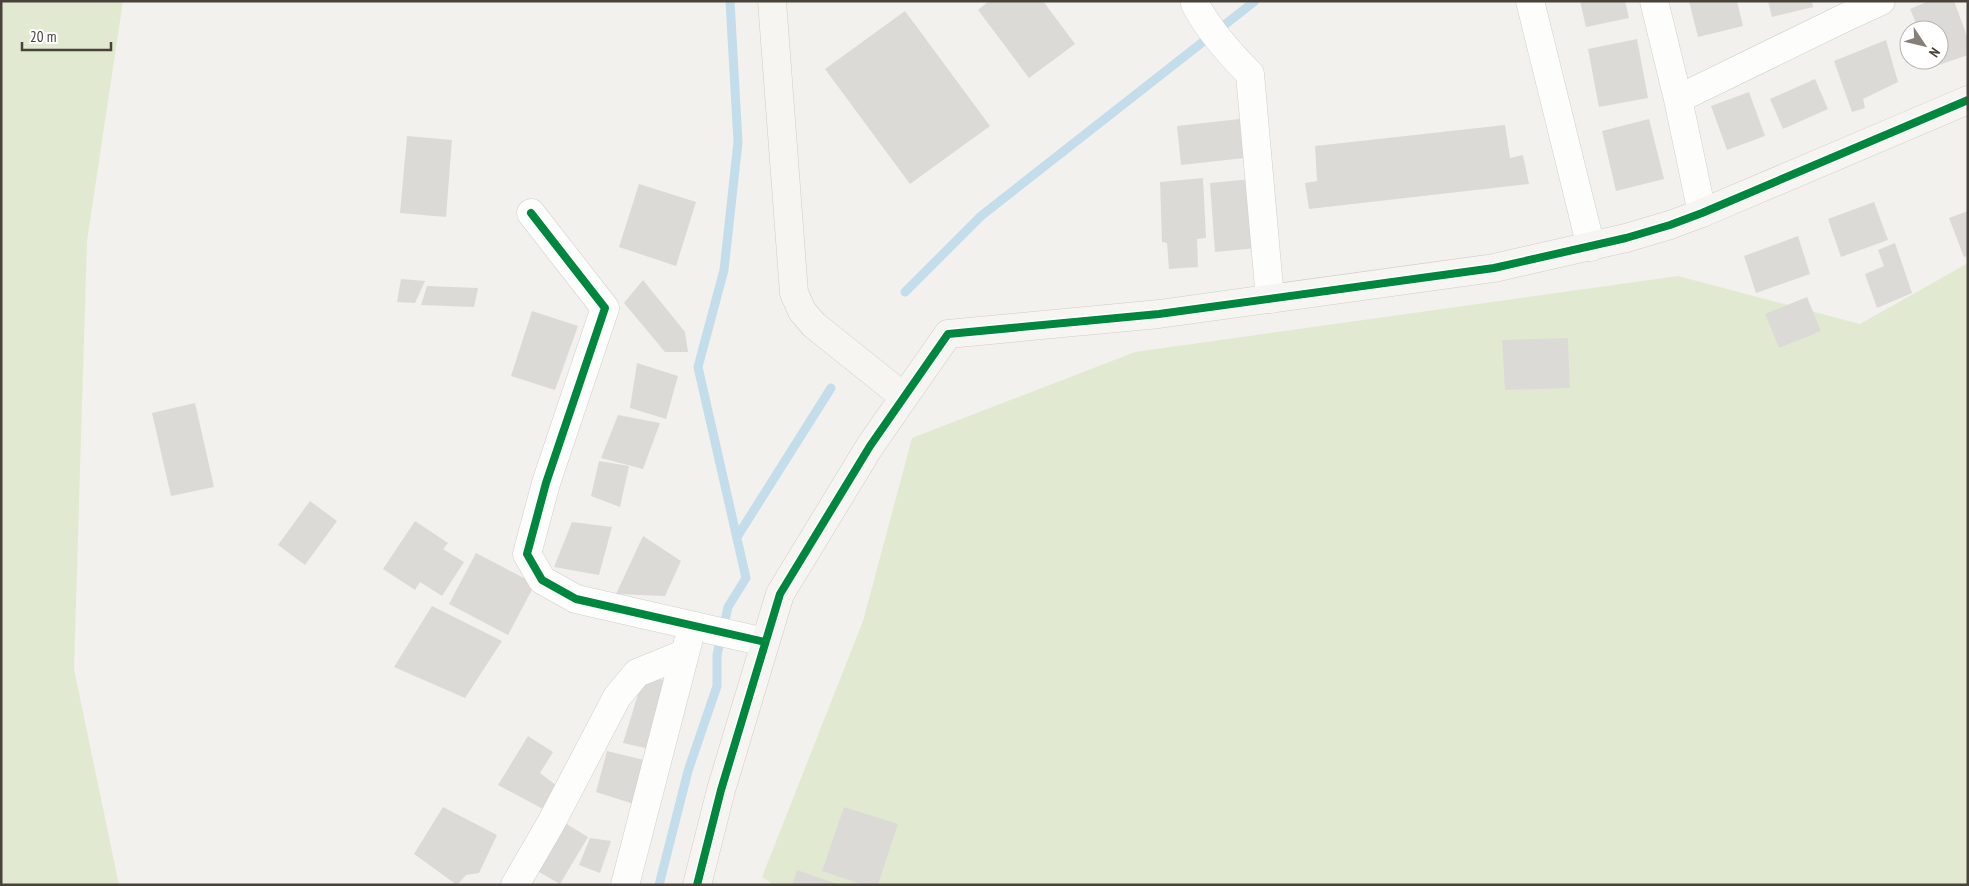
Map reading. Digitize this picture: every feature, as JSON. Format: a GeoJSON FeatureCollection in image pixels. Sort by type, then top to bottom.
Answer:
{"type":"FeatureCollection","features":[{"type":"Feature","properties":{"kind":"street"},"geometry":{"type":"LineString","coordinates":[[772,1],[794,293],[802,311],[814,325],[904,397]]}},
{"type":"Feature","properties":{"kind":"street"},"geometry":{"type":"LineString","coordinates":[[1530,1],[1591,247]]}},
{"type":"Feature","properties":{"kind":"street"},"geometry":{"type":"LineString","coordinates":[[1654,1],[1678,99],[1702,213]]}},
{"type":"Feature","properties":{"kind":"street"},"geometry":{"type":"LineString","coordinates":[[1678,99],[1839,10],[1881,1]]}},
{"type":"Feature","properties":{"kind":"street"},"geometry":{"type":"LineString","coordinates":[[1198,6],[1232,55],[1250,74],[1270,299]]}},
{"type":"Feature","properties":{"kind":"street"},"geometry":{"type":"LineString","coordinates":[[697,885],[721,790],[780,594],[870,446],[948,334],[1159,314],[1270,299],[1494,268],[1591,247],[1670,225],[1702,213],[1968,100]]}},
{"type":"Feature","properties":{"kind":"street"},"geometry":{"type":"LineString","coordinates":[[531,213],[605,308],[546,484],[527,554],[542,580],[576,599],[765,642]]}},
{"type":"Feature","properties":{"kind":"street"},"geometry":{"type":"LineString","coordinates":[[625,885],[684,654],[698,628]]}},
{"type":"Feature","properties":{"kind":"street"},"geometry":{"type":"LineString","coordinates":[[515,885],[551,823],[617,697],[637,674],[684,654]]}},
{"type":"Feature","properties":{"kind":"green space"},"geometry":{"type":"Polygon","coordinates":[[[1,1],[123,1],[87,241],[74,669],[119,885],[1,885],[1,1]]]}},
{"type":"Feature","properties":{"kind":"green space"},"geometry":{"type":"Polygon","coordinates":[[[1968,263],[1968,885],[774,885],[762,877],[863,621],[912,438],[1135,352],[1678,276],[1860,324],[1968,263]]]}},
{"type":"Feature","properties":{"kind":"building"},"geometry":{"type":"Polygon","coordinates":[[[989,1],[1043,1],[1075,44],[1029,78],[978,10],[989,1]]]}},
{"type":"Feature","properties":{"kind":"building"},"geometry":{"type":"Polygon","coordinates":[[[1580,1],[1625,1],[1629,18],[1586,27],[1580,1]]]}},
{"type":"Feature","properties":{"kind":"building"},"geometry":{"type":"Polygon","coordinates":[[[1689,1],[1737,1],[1743,26],[1698,37],[1689,1]]]}},
{"type":"Feature","properties":{"kind":"building"},"geometry":{"type":"Polygon","coordinates":[[[1768,1],[1812,1],[1813,7],[1772,17],[1768,1]]]}},
{"type":"Feature","properties":{"kind":"building"},"geometry":{"type":"Polygon","coordinates":[[[1929,1],[1954,1],[1968,39],[1968,55],[1949,62],[1949,20],[1915,20],[1910,9],[1929,1]]]}},
{"type":"Feature","properties":{"kind":"building"},"geometry":{"type":"Polygon","coordinates":[[[905,11],[990,126],[910,184],[825,69],[905,11]]]}},
{"type":"Feature","properties":{"kind":"building"},"geometry":{"type":"Polygon","coordinates":[[[1637,39],[1648,98],[1599,107],[1588,49],[1637,39]]]}},
{"type":"Feature","properties":{"kind":"building"},"geometry":{"type":"Polygon","coordinates":[[[1886,40],[1898,82],[1863,99],[1865,108],[1852,112],[1834,61],[1886,40]]]}},
{"type":"Feature","properties":{"kind":"building"},"geometry":{"type":"Polygon","coordinates":[[[1815,79],[1828,109],[1783,129],[1770,99],[1815,79]]]}},
{"type":"Feature","properties":{"kind":"building"},"geometry":{"type":"Polygon","coordinates":[[[1749,92],[1765,136],[1727,150],[1711,106],[1749,92]]]}},
{"type":"Feature","properties":{"kind":"building"},"geometry":{"type":"Polygon","coordinates":[[[1249,118],[1254,157],[1181,165],[1177,126],[1249,118]]]}},
{"type":"Feature","properties":{"kind":"building"},"geometry":{"type":"Polygon","coordinates":[[[1649,119],[1664,179],[1616,191],[1602,131],[1649,119]]]}},
{"type":"Feature","properties":{"kind":"building"},"geometry":{"type":"Polygon","coordinates":[[[1505,125],[1510,158],[1523,155],[1529,184],[1309,209],[1305,183],[1317,181],[1315,146],[1505,125]]]}},
{"type":"Feature","properties":{"kind":"building"},"geometry":{"type":"Polygon","coordinates":[[[407,136],[452,140],[446,217],[400,213],[407,136]]]}},
{"type":"Feature","properties":{"kind":"building"},"geometry":{"type":"Polygon","coordinates":[[[1203,178],[1206,238],[1197,239],[1198,267],[1169,269],[1167,243],[1162,242],[1160,182],[1203,178]]]}},
{"type":"Feature","properties":{"kind":"building"},"geometry":{"type":"Polygon","coordinates":[[[1252,179],[1257,248],[1215,252],[1210,183],[1252,179]]]}},
{"type":"Feature","properties":{"kind":"building"},"geometry":{"type":"Polygon","coordinates":[[[639,184],[696,202],[676,266],[619,247],[639,184]]]}},
{"type":"Feature","properties":{"kind":"building"},"geometry":{"type":"Polygon","coordinates":[[[1874,202],[1888,240],[1841,257],[1828,219],[1874,202]]]}},
{"type":"Feature","properties":{"kind":"building"},"geometry":{"type":"Polygon","coordinates":[[[1968,211],[1968,256],[1964,257],[1949,218],[1968,211]]]}},
{"type":"Feature","properties":{"kind":"building"},"geometry":{"type":"Polygon","coordinates":[[[1798,236],[1810,274],[1756,293],[1744,256],[1798,236]]]}},
{"type":"Feature","properties":{"kind":"building"},"geometry":{"type":"Polygon","coordinates":[[[1895,243],[1912,293],[1877,308],[1865,274],[1884,266],[1878,250],[1895,243]]]}},
{"type":"Feature","properties":{"kind":"building"},"geometry":{"type":"Polygon","coordinates":[[[401,279],[425,281],[415,303],[397,302],[401,279]]]}},
{"type":"Feature","properties":{"kind":"building"},"geometry":{"type":"Polygon","coordinates":[[[643,280],[685,332],[688,352],[665,352],[624,303],[643,280]]]}},
{"type":"Feature","properties":{"kind":"building"},"geometry":{"type":"Polygon","coordinates":[[[427,286],[478,288],[474,307],[421,305],[427,286]]]}},
{"type":"Feature","properties":{"kind":"building"},"geometry":{"type":"Polygon","coordinates":[[[1807,297],[1821,331],[1779,348],[1765,314],[1807,297]]]}},
{"type":"Feature","properties":{"kind":"building"},"geometry":{"type":"Polygon","coordinates":[[[532,311],[578,326],[555,390],[511,376],[532,311]]]}},
{"type":"Feature","properties":{"kind":"building"},"geometry":{"type":"Polygon","coordinates":[[[1568,338],[1570,388],[1505,390],[1502,340],[1568,338]]]}},
{"type":"Feature","properties":{"kind":"building"},"geometry":{"type":"Polygon","coordinates":[[[637,363],[678,376],[666,419],[630,408],[637,363]]]}},
{"type":"Feature","properties":{"kind":"building"},"geometry":{"type":"Polygon","coordinates":[[[195,403],[214,487],[171,496],[152,413],[195,403]]]}},
{"type":"Feature","properties":{"kind":"building"},"geometry":{"type":"Polygon","coordinates":[[[618,415],[660,423],[643,469],[601,458],[618,415]]]}},
{"type":"Feature","properties":{"kind":"building"},"geometry":{"type":"Polygon","coordinates":[[[599,461],[629,466],[620,507],[591,496],[599,461]]]}},
{"type":"Feature","properties":{"kind":"building"},"geometry":{"type":"Polygon","coordinates":[[[310,501],[337,521],[305,565],[278,545],[310,501]]]}},
{"type":"Feature","properties":{"kind":"building"},"geometry":{"type":"Polygon","coordinates":[[[415,521],[448,543],[443,549],[464,562],[442,596],[420,582],[415,590],[383,569],[415,521]]]}},
{"type":"Feature","properties":{"kind":"building"},"geometry":{"type":"Polygon","coordinates":[[[572,522],[612,527],[599,575],[554,567],[572,522]]]}},
{"type":"Feature","properties":{"kind":"building"},"geometry":{"type":"Polygon","coordinates":[[[643,536],[681,561],[665,596],[616,594],[643,536]]]}},
{"type":"Feature","properties":{"kind":"building"},"geometry":{"type":"Polygon","coordinates":[[[476,553],[535,584],[508,635],[449,604],[476,553]]]}},
{"type":"Feature","properties":{"kind":"building"},"geometry":{"type":"Polygon","coordinates":[[[432,606],[502,641],[465,698],[394,667],[432,606]]]}},
{"type":"Feature","properties":{"kind":"building"},"geometry":{"type":"Polygon","coordinates":[[[644,675],[675,683],[654,750],[623,743],[644,675]]]}},
{"type":"Feature","properties":{"kind":"building"},"geometry":{"type":"Polygon","coordinates":[[[528,736],[553,752],[540,773],[557,786],[543,809],[498,785],[528,736]]]}},
{"type":"Feature","properties":{"kind":"building"},"geometry":{"type":"Polygon","coordinates":[[[607,751],[648,761],[637,805],[596,792],[607,751]]]}},
{"type":"Feature","properties":{"kind":"building"},"geometry":{"type":"Polygon","coordinates":[[[443,807],[497,835],[479,873],[466,875],[457,885],[414,854],[443,807]]]}},
{"type":"Feature","properties":{"kind":"building"},"geometry":{"type":"Polygon","coordinates":[[[844,807],[898,824],[878,885],[863,885],[822,871],[844,807]]]}},
{"type":"Feature","properties":{"kind":"building"},"geometry":{"type":"Polygon","coordinates":[[[560,820],[588,837],[560,884],[532,868],[560,820]]]}},
{"type":"Feature","properties":{"kind":"building"},"geometry":{"type":"Polygon","coordinates":[[[590,838],[611,841],[600,873],[579,865],[590,838]]]}},
{"type":"Feature","properties":{"kind":"building"},"geometry":{"type":"Polygon","coordinates":[[[797,870],[837,884],[837,885],[792,885],[797,870]]]}},
{"type":"Feature","properties":{"kind":"waterway"},"geometry":{"type":"LineString","coordinates":[[659,885],[688,771],[717,686],[717,655],[728,607],[746,578],[698,367],[724,270],[738,142],[730,1]]}},
{"type":"Feature","properties":{"kind":"waterway"},"geometry":{"type":"LineString","coordinates":[[905,292],[981,216],[1255,1]]}},
{"type":"Feature","properties":{"kind":"waterway"},"geometry":{"type":"LineString","coordinates":[[737,537],[831,388]]}},
{"type":"Feature","properties":{"kind":"cycle path"},"geometry":{"type":"LineString","coordinates":[[697,885],[721,790],[780,594],[870,446],[948,334],[1159,314],[1494,268],[1626,238],[1702,213],[1968,100]]}},
{"type":"Feature","properties":{"kind":"cycle path"},"geometry":{"type":"LineString","coordinates":[[531,213],[605,308],[546,483],[527,554],[542,580],[576,599],[765,642]]}}]}
